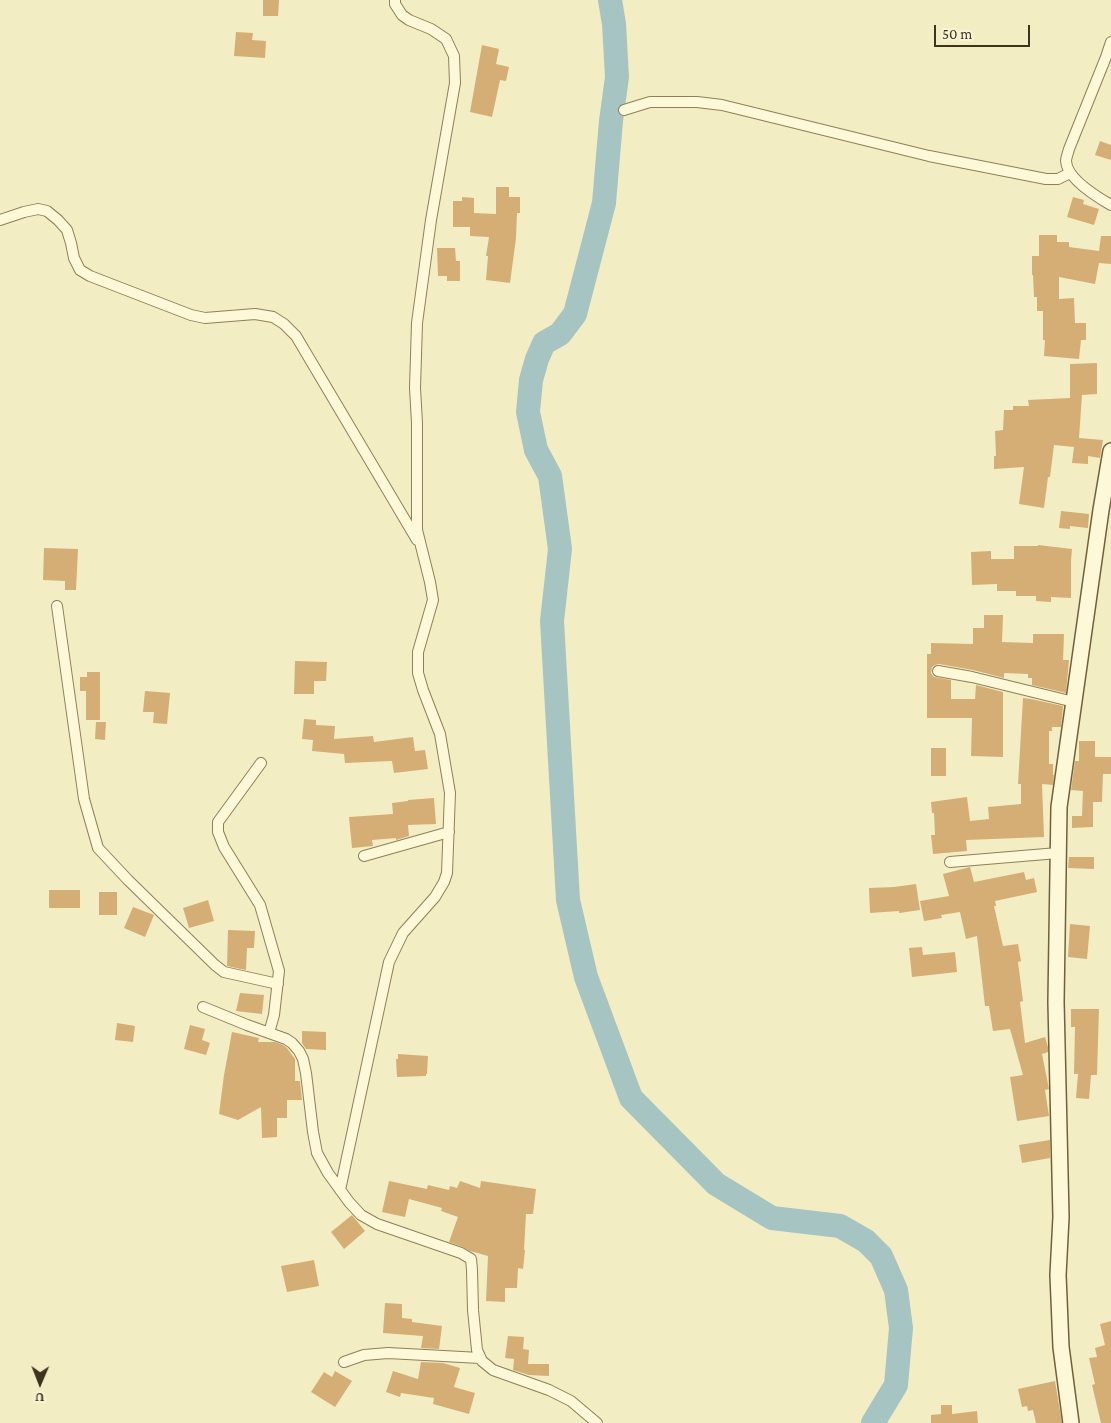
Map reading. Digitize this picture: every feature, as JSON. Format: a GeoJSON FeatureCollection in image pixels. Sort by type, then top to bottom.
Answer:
{"type":"FeatureCollection","features":[{"type":"Feature","properties":{"kind":"street"},"geometry":{"type":"LineString","coordinates":[[340,1190],[389,962],[403,933],[435,897],[444,882],[447,873],[449,832],[450,793],[440,734],[418,673],[418,652],[433,600],[418,530],[415,388],[417,323],[431,220],[454,83],[454,56],[446,39],[431,29],[402,16],[395,4],[395,0]]}},
{"type":"Feature","properties":{"kind":"street"},"geometry":{"type":"LineString","coordinates":[[1111,42],[1066,160],[1070,173],[1080,183],[1111,205]]}},
{"type":"Feature","properties":{"kind":"street"},"geometry":{"type":"LineString","coordinates":[[624,110],[650,102],[697,102],[722,105],[939,158],[1046,179],[1058,179],[1070,173]]}},
{"type":"Feature","properties":{"kind":"street"},"geometry":{"type":"LineString","coordinates":[[0,220],[38,209],[48,211],[66,230],[74,258],[80,270],[90,276],[191,315],[205,318],[255,314],[273,317],[284,324],[296,336],[422,550]]}},
{"type":"Feature","properties":{"kind":"street"},"geometry":{"type":"LineString","coordinates":[[1071,1423],[1061,1347],[1058,1275],[1061,1216],[1056,1002],[1058,807],[1111,451]]}},
{"type":"Feature","properties":{"kind":"street"},"geometry":{"type":"LineString","coordinates":[[57,606],[84,799],[98,848],[128,880],[224,972],[278,984]]}},
{"type":"Feature","properties":{"kind":"street"},"geometry":{"type":"LineString","coordinates":[[938,671],[972,677],[1074,702]]}},
{"type":"Feature","properties":{"kind":"street"},"geometry":{"type":"LineString","coordinates":[[261,764],[218,822],[217,827],[224,847],[260,906],[279,971],[274,1015],[269,1033]]}},
{"type":"Feature","properties":{"kind":"street"},"geometry":{"type":"LineString","coordinates":[[364,856],[449,832]]}},
{"type":"Feature","properties":{"kind":"street"},"geometry":{"type":"LineString","coordinates":[[950,862],[1058,853]]}},
{"type":"Feature","properties":{"kind":"street"},"geometry":{"type":"LineString","coordinates":[[203,1007],[247,1026],[286,1039],[300,1051],[306,1073],[317,1153],[340,1190],[361,1215],[378,1224],[461,1253],[471,1259],[472,1310],[476,1350],[480,1358],[493,1370],[549,1390],[571,1401],[597,1423]]}},
{"type":"Feature","properties":{"kind":"street"},"geometry":{"type":"LineString","coordinates":[[344,1362],[364,1355],[388,1353],[480,1358]]}},
{"type":"Feature","properties":{"kind":"building"},"geometry":{"type":"Polygon","coordinates":[[[263,0],[279,0],[278,16],[263,16],[263,0]]]}},
{"type":"Feature","properties":{"kind":"building"},"geometry":{"type":"Polygon","coordinates":[[[236,32],[253,33],[252,40],[266,41],[265,58],[234,56],[236,32]]]}},
{"type":"Feature","properties":{"kind":"building"},"geometry":{"type":"Polygon","coordinates":[[[482,45],[499,49],[496,64],[509,67],[506,81],[500,80],[492,117],[470,112],[482,45]]]}},
{"type":"Feature","properties":{"kind":"building"},"geometry":{"type":"Polygon","coordinates":[[[1100,141],[1111,145],[1111,160],[1095,155],[1100,141]]]}},
{"type":"Feature","properties":{"kind":"building"},"geometry":{"type":"Polygon","coordinates":[[[496,187],[509,187],[509,197],[520,197],[520,213],[517,213],[510,283],[486,280],[488,256],[486,256],[489,237],[470,236],[470,227],[453,227],[453,201],[462,201],[462,197],[474,198],[474,213],[496,214],[496,187]]]}},
{"type":"Feature","properties":{"kind":"building"},"geometry":{"type":"Polygon","coordinates":[[[1073,197],[1084,200],[1083,204],[1099,209],[1094,225],[1067,217],[1073,197]]]}},
{"type":"Feature","properties":{"kind":"building"},"geometry":{"type":"Polygon","coordinates":[[[1039,235],[1057,235],[1057,242],[1069,242],[1069,247],[1099,251],[1101,236],[1111,236],[1111,264],[1099,263],[1095,284],[1059,277],[1059,299],[1074,298],[1075,323],[1086,323],[1086,340],[1081,340],[1079,359],[1044,356],[1043,311],[1037,311],[1037,297],[1034,297],[1032,275],[1032,256],[1039,256],[1039,235]]]}},
{"type":"Feature","properties":{"kind":"building"},"geometry":{"type":"Polygon","coordinates":[[[437,248],[455,248],[456,261],[460,261],[460,281],[447,281],[447,276],[438,276],[437,248]]]}},
{"type":"Feature","properties":{"kind":"building"},"geometry":{"type":"Polygon","coordinates":[[[1097,363],[1097,394],[1082,395],[1079,438],[1103,440],[1100,458],[1088,456],[1088,464],[1072,463],[1074,447],[1054,445],[1044,508],[1019,504],[1024,467],[994,469],[994,456],[996,456],[995,431],[1003,430],[1004,410],[1013,410],[1013,406],[1029,406],[1028,400],[1070,398],[1070,364],[1097,363]]]}},
{"type":"Feature","properties":{"kind":"building"},"geometry":{"type":"Polygon","coordinates":[[[1061,511],[1089,514],[1088,528],[1070,526],[1070,529],[1059,528],[1061,511]]]}},
{"type":"Feature","properties":{"kind":"building"},"geometry":{"type":"Polygon","coordinates":[[[1038,545],[1072,549],[1071,598],[1051,597],[1051,602],[1036,601],[1036,596],[1016,596],[1016,591],[997,591],[997,584],[972,585],[971,552],[991,551],[991,559],[1014,559],[1014,546],[1038,545]]]}},
{"type":"Feature","properties":{"kind":"building"},"geometry":{"type":"Polygon","coordinates":[[[44,548],[78,549],[76,590],[65,590],[65,581],[43,580],[44,548]]]}},
{"type":"Feature","properties":{"kind":"building"},"geometry":{"type":"Polygon","coordinates":[[[984,615],[1003,615],[1002,642],[1033,643],[1033,634],[1064,634],[1063,660],[1069,660],[1066,693],[1032,685],[1032,678],[1028,678],[1028,674],[1004,673],[1004,678],[939,664],[932,667],[931,673],[934,677],[951,680],[951,699],[975,699],[976,685],[1003,692],[1003,757],[971,756],[972,718],[927,718],[927,654],[931,654],[931,643],[973,644],[973,628],[984,628],[984,615]]]}},
{"type":"Feature","properties":{"kind":"building"},"geometry":{"type":"Polygon","coordinates":[[[295,661],[327,662],[326,681],[314,681],[314,694],[294,694],[295,661]]]}},
{"type":"Feature","properties":{"kind":"building"},"geometry":{"type":"Polygon","coordinates":[[[87,672],[100,672],[100,720],[86,720],[86,691],[80,691],[80,677],[87,677],[87,672]]]}},
{"type":"Feature","properties":{"kind":"building"},"geometry":{"type":"Polygon","coordinates":[[[145,691],[170,693],[167,724],[153,723],[154,712],[143,712],[145,691]]]}},
{"type":"Feature","properties":{"kind":"building"},"geometry":{"type":"Polygon","coordinates":[[[1023,698],[1063,706],[1061,727],[1052,727],[1052,731],[1049,731],[1049,764],[1053,764],[1054,775],[1053,785],[1042,784],[1044,837],[966,840],[967,851],[933,854],[931,835],[935,835],[934,813],[932,813],[931,802],[967,797],[970,821],[989,819],[988,807],[1021,804],[1021,784],[1018,784],[1023,698]]]}},
{"type":"Feature","properties":{"kind":"building"},"geometry":{"type":"Polygon","coordinates":[[[304,719],[316,720],[316,725],[335,726],[334,739],[373,736],[374,742],[413,737],[415,751],[425,750],[428,769],[394,773],[392,761],[345,763],[344,754],[312,751],[313,740],[302,739],[304,719]]]}},
{"type":"Feature","properties":{"kind":"building"},"geometry":{"type":"Polygon","coordinates":[[[96,722],[106,722],[105,740],[95,739],[96,722]]]}},
{"type":"Feature","properties":{"kind":"building"},"geometry":{"type":"Polygon","coordinates":[[[1079,741],[1095,741],[1095,757],[1111,757],[1111,774],[1103,774],[1102,802],[1093,802],[1093,827],[1072,828],[1072,816],[1082,816],[1083,791],[1071,790],[1075,761],[1079,761],[1079,741]]]}},
{"type":"Feature","properties":{"kind":"building"},"geometry":{"type":"Polygon","coordinates":[[[931,748],[946,748],[946,776],[931,776],[931,748]]]}},
{"type":"Feature","properties":{"kind":"building"},"geometry":{"type":"Polygon","coordinates":[[[434,798],[436,824],[408,825],[409,836],[396,840],[396,838],[372,840],[373,846],[352,848],[349,817],[393,814],[392,803],[434,798]]]}},
{"type":"Feature","properties":{"kind":"building"},"geometry":{"type":"Polygon","coordinates":[[[1069,857],[1094,857],[1094,869],[1068,868],[1069,857]]]}},
{"type":"Feature","properties":{"kind":"building"},"geometry":{"type":"Polygon","coordinates":[[[970,867],[974,882],[1024,872],[1026,880],[1034,878],[1037,892],[995,901],[996,906],[994,906],[1003,946],[1018,944],[1021,961],[1018,962],[1023,1001],[1020,1002],[1025,1043],[1045,1037],[1048,1047],[1048,1052],[1042,1054],[1049,1089],[1045,1090],[1049,1116],[1017,1121],[1010,1077],[1023,1075],[1010,1029],[993,1031],[989,1006],[985,1006],[977,936],[966,939],[960,912],[941,915],[942,918],[924,921],[920,901],[949,896],[943,874],[970,867]]]}},
{"type":"Feature","properties":{"kind":"building"},"geometry":{"type":"Polygon","coordinates":[[[916,884],[920,910],[899,913],[899,911],[870,913],[869,888],[916,884]]]}},
{"type":"Feature","properties":{"kind":"building"},"geometry":{"type":"Polygon","coordinates":[[[49,890],[80,890],[80,908],[49,908],[49,890]]]}},
{"type":"Feature","properties":{"kind":"building"},"geometry":{"type":"Polygon","coordinates":[[[99,892],[117,892],[117,915],[99,915],[99,892]]]}},
{"type":"Feature","properties":{"kind":"building"},"geometry":{"type":"Polygon","coordinates":[[[208,900],[214,921],[189,928],[183,908],[208,900]]]}},
{"type":"Feature","properties":{"kind":"building"},"geometry":{"type":"Polygon","coordinates":[[[133,907],[154,915],[145,937],[124,928],[133,907]]]}},
{"type":"Feature","properties":{"kind":"building"},"geometry":{"type":"Polygon","coordinates":[[[1070,924],[1090,926],[1087,959],[1068,957],[1070,924]]]}},
{"type":"Feature","properties":{"kind":"building"},"geometry":{"type":"Polygon","coordinates":[[[228,930],[255,931],[254,948],[247,948],[246,970],[227,966],[228,930]]]}},
{"type":"Feature","properties":{"kind":"building"},"geometry":{"type":"Polygon","coordinates":[[[922,947],[923,955],[955,952],[957,972],[912,977],[909,948],[922,947]]]}},
{"type":"Feature","properties":{"kind":"building"},"geometry":{"type":"Polygon","coordinates":[[[240,993],[264,995],[262,1014],[236,1011],[240,993]]]}},
{"type":"Feature","properties":{"kind":"building"},"geometry":{"type":"Polygon","coordinates":[[[1071,1009],[1099,1009],[1097,1075],[1091,1075],[1089,1099],[1076,1098],[1078,1074],[1074,1074],[1075,1027],[1071,1027],[1071,1009]]]}},
{"type":"Feature","properties":{"kind":"building"},"geometry":{"type":"Polygon","coordinates":[[[117,1023],[135,1026],[133,1042],[115,1040],[117,1023]]]}},
{"type":"Feature","properties":{"kind":"building"},"geometry":{"type":"Polygon","coordinates":[[[190,1025],[205,1029],[202,1040],[210,1043],[206,1055],[184,1049],[190,1025]]]}},
{"type":"Feature","properties":{"kind":"building"},"geometry":{"type":"Polygon","coordinates":[[[302,1031],[326,1032],[326,1050],[306,1049],[302,1043],[302,1031]]]}},
{"type":"Feature","properties":{"kind":"building"},"geometry":{"type":"Polygon","coordinates":[[[232,1032],[259,1038],[258,1042],[275,1042],[283,1045],[295,1059],[295,1081],[300,1081],[302,1100],[287,1100],[287,1118],[277,1118],[277,1137],[262,1138],[261,1107],[238,1120],[219,1114],[232,1032]]]}},
{"type":"Feature","properties":{"kind":"building"},"geometry":{"type":"Polygon","coordinates":[[[398,1054],[428,1056],[426,1076],[397,1077],[396,1059],[398,1059],[398,1054]]]}},
{"type":"Feature","properties":{"kind":"building"},"geometry":{"type":"Polygon","coordinates":[[[1050,1140],[1050,1158],[1022,1163],[1019,1145],[1050,1140]]]}},
{"type":"Feature","properties":{"kind":"building"},"geometry":{"type":"Polygon","coordinates":[[[389,1181],[427,1189],[428,1185],[449,1190],[450,1186],[457,1188],[460,1181],[480,1188],[481,1181],[536,1189],[533,1214],[526,1214],[523,1269],[518,1268],[517,1288],[505,1288],[505,1302],[486,1301],[488,1256],[449,1242],[458,1217],[441,1211],[442,1208],[409,1199],[405,1217],[382,1212],[389,1181]]]}},
{"type":"Feature","properties":{"kind":"building"},"geometry":{"type":"Polygon","coordinates":[[[352,1215],[365,1231],[344,1249],[331,1232],[352,1215]]]}},
{"type":"Feature","properties":{"kind":"building"},"geometry":{"type":"Polygon","coordinates":[[[314,1260],[319,1286],[287,1292],[281,1266],[314,1260]]]}},
{"type":"Feature","properties":{"kind":"building"},"geometry":{"type":"Polygon","coordinates":[[[385,1303],[402,1304],[402,1318],[412,1319],[412,1322],[442,1326],[439,1349],[421,1348],[423,1336],[383,1333],[385,1303]]]}},
{"type":"Feature","properties":{"kind":"building"},"geometry":{"type":"Polygon","coordinates":[[[1111,1321],[1111,1423],[1101,1423],[1092,1385],[1095,1384],[1089,1358],[1097,1357],[1095,1348],[1105,1345],[1100,1324],[1111,1321]]]}},
{"type":"Feature","properties":{"kind":"building"},"geometry":{"type":"Polygon","coordinates":[[[508,1336],[524,1337],[523,1349],[529,1350],[528,1364],[549,1364],[549,1376],[529,1375],[513,1370],[514,1359],[505,1358],[508,1336]]]}},
{"type":"Feature","properties":{"kind":"building"},"geometry":{"type":"Polygon","coordinates":[[[421,1362],[443,1363],[460,1368],[454,1387],[475,1393],[469,1414],[433,1404],[434,1398],[401,1393],[400,1397],[386,1392],[393,1371],[418,1379],[421,1362]]]}},
{"type":"Feature","properties":{"kind":"building"},"geometry":{"type":"Polygon","coordinates":[[[335,1371],[352,1381],[335,1407],[311,1392],[324,1372],[332,1377],[335,1371]]]}},
{"type":"Feature","properties":{"kind":"building"},"geometry":{"type":"Polygon","coordinates":[[[1055,1381],[1062,1423],[1036,1423],[1033,1410],[1028,1411],[1027,1406],[1022,1407],[1018,1389],[1055,1381]]]}},
{"type":"Feature","properties":{"kind":"building"},"geometry":{"type":"Polygon","coordinates":[[[941,1405],[952,1405],[952,1414],[977,1411],[978,1423],[931,1423],[931,1415],[941,1414],[941,1405]]]}},
{"type":"Feature","properties":{"kind":"waterway"},"geometry":{"type":"LineString","coordinates":[[610,0],[614,24],[617,77],[604,203],[575,314],[560,334],[544,343],[531,380],[528,412],[536,450],[550,476],[560,549],[552,621],[568,900],[586,977],[631,1098],[716,1184],[772,1218],[840,1226],[866,1241],[881,1256],[896,1290],[901,1328],[896,1385],[873,1423]]}}]}
